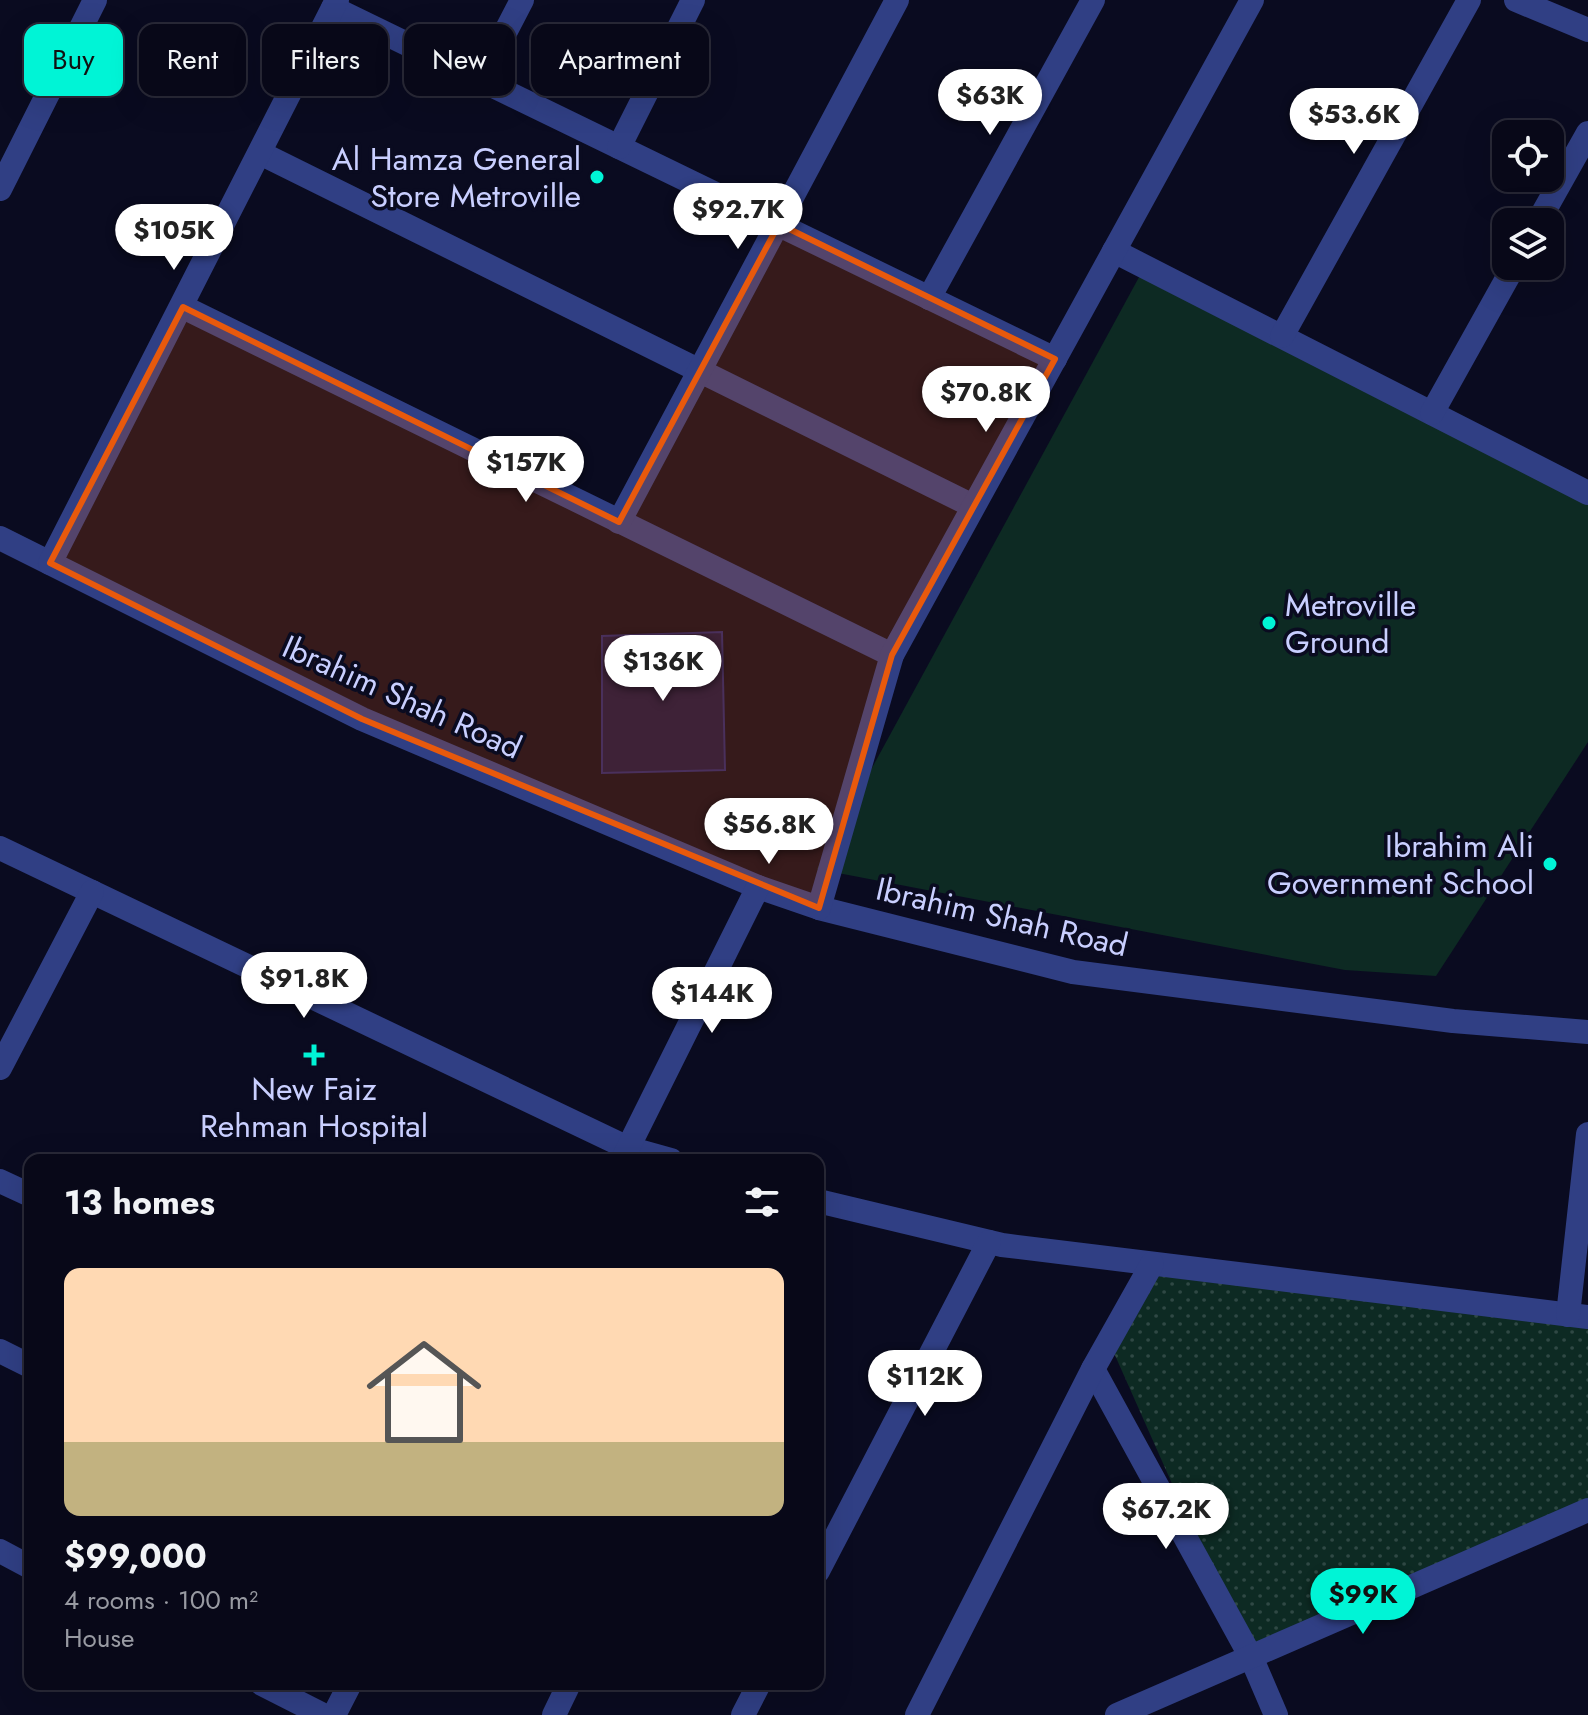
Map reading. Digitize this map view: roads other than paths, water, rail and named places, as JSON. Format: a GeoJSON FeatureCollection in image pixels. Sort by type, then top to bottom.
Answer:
{"type":"FeatureCollection","features":[{"type":"Feature","properties":{"kind":"street"},"geometry":{"type":"LineString","coordinates":[[0,189],[95,0]]}},
{"type":"Feature","properties":{"kind":"street"},"geometry":{"type":"LineString","coordinates":[[510,24],[522,0]]}},
{"type":"Feature","properties":{"kind":"street"},"geometry":{"type":"LineString","coordinates":[[619,147],[693,0]]}},
{"type":"Feature","properties":{"kind":"street"},"geometry":{"type":"LineString","coordinates":[[619,522],[702,372],[897,0]]}},
{"type":"Feature","properties":{"kind":"street"},"geometry":{"type":"LineString","coordinates":[[929,298],[1093,0]]}},
{"type":"Feature","properties":{"kind":"street"},"geometry":{"type":"LineString","coordinates":[[819,908],[892,655],[1252,0]]}},
{"type":"Feature","properties":{"kind":"street"},"geometry":{"type":"LineString","coordinates":[[1282,336],[1469,0]]}},
{"type":"Feature","properties":{"kind":"street"},"geometry":{"type":"LineString","coordinates":[[1516,0],[1588,30]]}},
{"type":"Feature","properties":{"kind":"street"},"geometry":{"type":"LineString","coordinates":[[50,563],[335,4],[404,39]]}},
{"type":"Feature","properties":{"kind":"street"},"geometry":{"type":"LineString","coordinates":[[515,96],[1055,359]]}},
{"type":"Feature","properties":{"kind":"street"},"geometry":{"type":"LineString","coordinates":[[1546,208],[1588,133]]}},
{"type":"Feature","properties":{"kind":"street"},"geometry":{"type":"LineString","coordinates":[[260,153],[973,506]]}},
{"type":"Feature","properties":{"kind":"street"},"geometry":{"type":"LineString","coordinates":[[1114,251],[1432,413],[1584,483]]}},
{"type":"Feature","properties":{"kind":"street"},"geometry":{"type":"LineString","coordinates":[[1432,413],[1506,280]]}},
{"type":"Feature","properties":{"kind":"street"},"geometry":{"type":"LineString","coordinates":[[183,307],[892,655]]}},
{"type":"Feature","properties":{"kind":"street","name":"Ibrahim Shah Road"},"geometry":{"type":"LineString","coordinates":[[0,538],[362,719],[758,887],[819,908],[1073,972],[1442,1020],[1588,1032]]}},
{"type":"Feature","properties":{"kind":"street"},"geometry":{"type":"LineString","coordinates":[[0,848],[625,1154],[758,887]]}},
{"type":"Feature","properties":{"kind":"street"},"geometry":{"type":"LineString","coordinates":[[0,1068],[92,892]]}},
{"type":"Feature","properties":{"kind":"street"},"geometry":{"type":"LineString","coordinates":[[824,1202],[989,1242],[1578,1316],[1588,1134]]}},
{"type":"Feature","properties":{"kind":"street"},"geometry":{"type":"LineString","coordinates":[[0,1181],[24,1192]]}},
{"type":"Feature","properties":{"kind":"street"},"geometry":{"type":"LineString","coordinates":[[824,1559],[989,1242]]}},
{"type":"Feature","properties":{"kind":"street"},"geometry":{"type":"LineString","coordinates":[[917,1715],[1093,1369],[1152,1264]]}},
{"type":"Feature","properties":{"kind":"street"},"geometry":{"type":"LineString","coordinates":[[0,1351],[24,1363]]}},
{"type":"Feature","properties":{"kind":"street"},"geometry":{"type":"LineString","coordinates":[[1093,1369],[1252,1659],[1276,1715]]}},
{"type":"Feature","properties":{"kind":"street"},"geometry":{"type":"LineString","coordinates":[[1117,1715],[1252,1659],[1588,1510]]}},
{"type":"Feature","properties":{"kind":"street"},"geometry":{"type":"LineString","coordinates":[[0,1551],[24,1564]]}},
{"type":"Feature","properties":{"kind":"street"},"geometry":{"type":"LineString","coordinates":[[274,1690],[323,1715]]}},
{"type":"Feature","properties":{"kind":"street"},"geometry":{"type":"LineString","coordinates":[[334,1715],[347,1690]]}},
{"type":"Feature","properties":{"kind":"street"},"geometry":{"type":"LineString","coordinates":[[554,1715],[566,1690]]}},
{"type":"Feature","properties":{"kind":"street"},"geometry":{"type":"LineString","coordinates":[[748,1713],[757,1690]]}},
{"type":"Feature","properties":{"kind":"place","name":"Al Hamza General Store Metroville"},"geometry":{"type":"Point","coordinates":[597,177]}},
{"type":"Feature","properties":{"kind":"place","name":"Metroville Ground"},"geometry":{"type":"Point","coordinates":[1269,623]}},
{"type":"Feature","properties":{"kind":"place","name":"Ibrahim Ali Government School"},"geometry":{"type":"Point","coordinates":[1550,864]}},
{"type":"Feature","properties":{"kind":"place","name":"New Faiz Rehman Hospital"},"geometry":{"type":"Point","coordinates":[314,1055]}}]}
